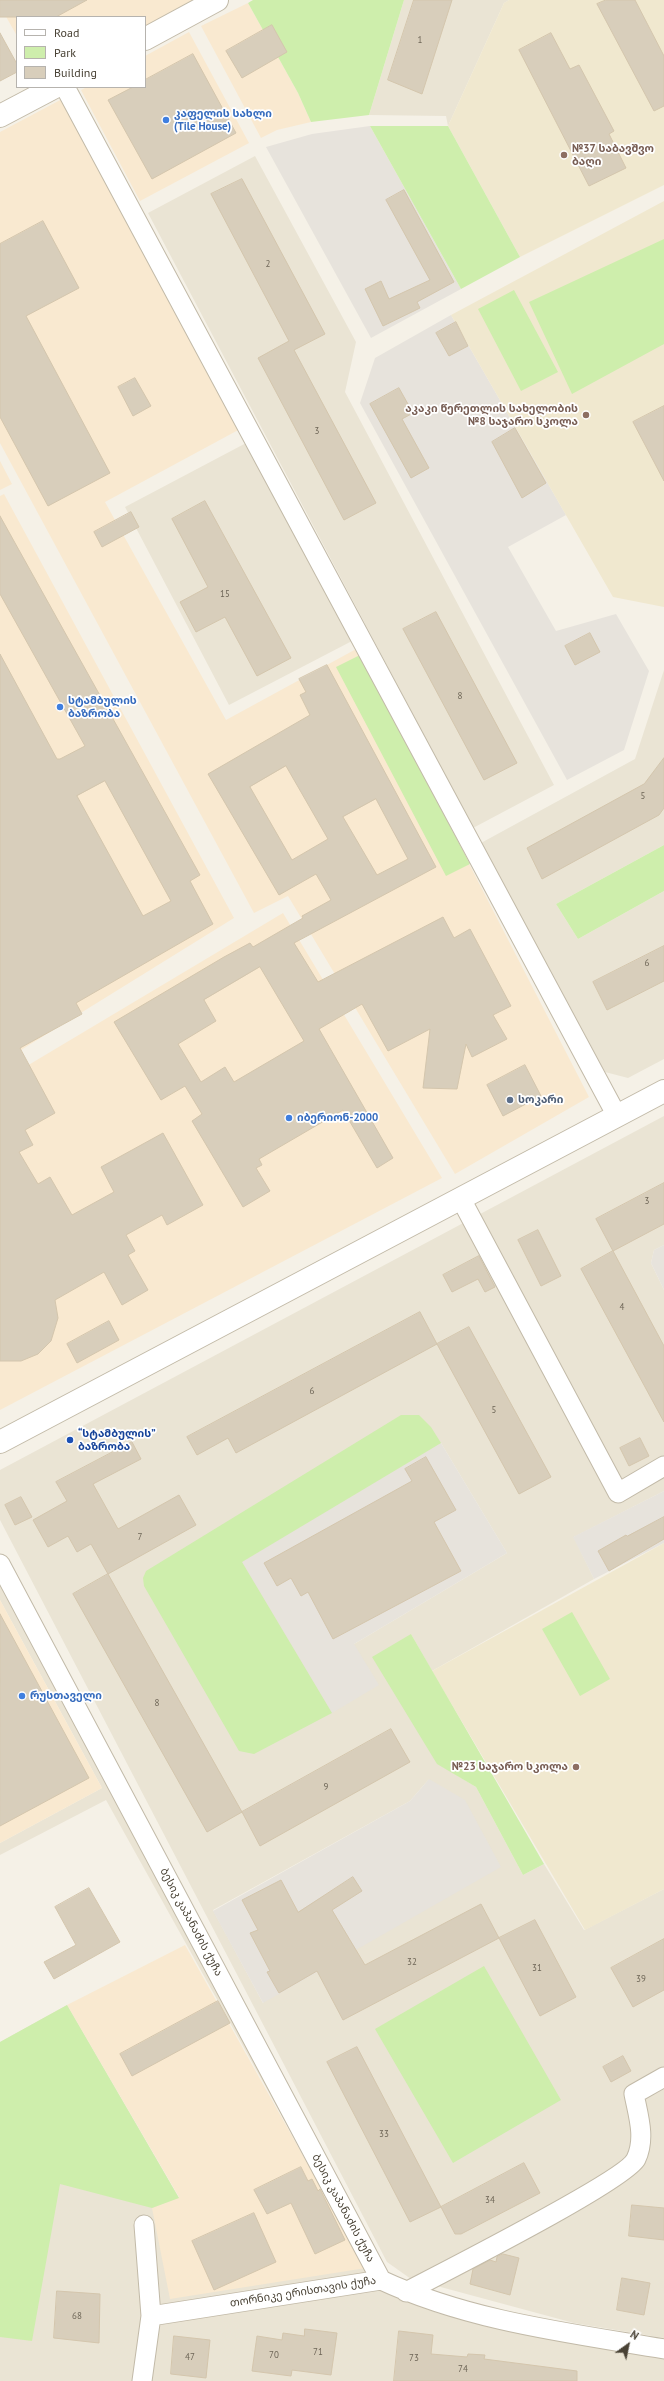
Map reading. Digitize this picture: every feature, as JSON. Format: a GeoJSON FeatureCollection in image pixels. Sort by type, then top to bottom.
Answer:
{"type":"FeatureCollection","features":[{"type":"Feature","properties":{"kind":"street"},"geometry":{"type":"LineString","coordinates":[[146,38],[217,0]]}},
{"type":"Feature","properties":{"kind":"street"},"geometry":{"type":"LineString","coordinates":[[0,116],[53,88]]}},
{"type":"Feature","properties":{"kind":"street"},"geometry":{"type":"LineString","coordinates":[[66,88],[617,1116]]}},
{"type":"Feature","properties":{"kind":"street"},"geometry":{"type":"LineString","coordinates":[[0,1442],[664,1092]]}},
{"type":"Feature","properties":{"kind":"street"},"geometry":{"type":"LineString","coordinates":[[461,1199],[618,1493],[664,1466]]}},
{"type":"Feature","properties":{"kind":"street","name":"ბესიკ კაპანაძის ქუჩა"},"geometry":{"type":"LineString","coordinates":[[0,1564],[381,2280]]}},
{"type":"Feature","properties":{"kind":"street"},"geometry":{"type":"LineString","coordinates":[[406,2292],[580,2198],[630,2168],[636,2159],[642,2140],[634,2094],[664,2077]]}},
{"type":"Feature","properties":{"kind":"street"},"geometry":{"type":"LineString","coordinates":[[142,2381],[151,2316],[144,2225]]}},
{"type":"Feature","properties":{"kind":"street","name":"თორნიკე ერისთავის ქუჩა"},"geometry":{"type":"LineString","coordinates":[[151,2316],[381,2280],[406,2292],[522,2326],[664,2349]]}},
{"type":"Feature","properties":{"kind":"shaded area"},"geometry":{"type":"Polygon","coordinates":[[[0,0],[199,0],[146,29],[146,16],[16,16],[16,34],[0,6],[0,0]]]}},
{"type":"Feature","properties":{"kind":"shaded area"},"geometry":{"type":"Polygon","coordinates":[[[404,0],[509,0],[504,3],[448,126],[446,116],[369,115],[404,0]]]}},
{"type":"Feature","properties":{"kind":"shaded area","name":"№37 საბავშვო ბაღი"},"geometry":{"type":"Polygon","coordinates":[[[509,0],[664,0],[664,185],[520,257],[448,126],[504,3],[509,0]]]}},
{"type":"Feature","properties":{"kind":"shaded area"},"geometry":{"type":"Polygon","coordinates":[[[248,3],[298,93],[311,122],[277,130],[261,138],[201,26],[248,3]]]}},
{"type":"Feature","properties":{"kind":"shaded area"},"geometry":{"type":"Polygon","coordinates":[[[189,32],[249,143],[140,201],[81,90],[85,88],[146,88],[146,55],[189,32]]]}},
{"type":"Feature","properties":{"kind":"shaded area"},"geometry":{"type":"Polygon","coordinates":[[[64,98],[242,428],[105,502],[226,720],[358,648],[589,1097],[455,1174],[288,896],[254,913],[0,443],[0,132],[64,98]]]}},
{"type":"Feature","properties":{"kind":"shaded area"},"geometry":{"type":"Polygon","coordinates":[[[370,126],[461,289],[371,338],[266,147],[312,134],[370,126]]]}},
{"type":"Feature","properties":{"kind":"shaded area"},"geometry":{"type":"Polygon","coordinates":[[[255,156],[356,342],[345,392],[554,785],[473,828],[148,213],[255,156]]]}},
{"type":"Feature","properties":{"kind":"shaded area","name":"აკაკი წერეთლის სახელობის №8 საჯარო სკოლა"},"geometry":{"type":"Polygon","coordinates":[[[664,201],[664,607],[613,597],[451,315],[664,201]]]}},
{"type":"Feature","properties":{"kind":"shaded area"},"geometry":{"type":"Polygon","coordinates":[[[451,315],[566,515],[508,547],[556,631],[616,614],[649,671],[624,750],[567,780],[360,403],[375,358],[451,315]]]}},
{"type":"Feature","properties":{"kind":"shaded area"},"geometry":{"type":"Polygon","coordinates":[[[248,442],[352,641],[229,705],[125,507],[248,442]]]}},
{"type":"Feature","properties":{"kind":"shaded area"},"geometry":{"type":"Polygon","coordinates":[[[0,461],[12,484],[0,490],[0,461]]]}},
{"type":"Feature","properties":{"kind":"shaded area","name":"სტამბულის ბაზრობა"},"geometry":{"type":"Polygon","coordinates":[[[4,494],[234,918],[0,1063],[0,496],[4,494]]]}},
{"type":"Feature","properties":{"kind":"shaded area"},"geometry":{"type":"Polygon","coordinates":[[[664,670],[664,845],[556,904],[578,939],[664,891],[664,1059],[628,1078],[605,1072],[481,843],[635,759],[664,670]]]}},
{"type":"Feature","properties":{"kind":"shaded area"},"geometry":{"type":"Polygon","coordinates":[[[283,913],[442,1178],[0,1410],[0,1082],[283,913]]]}},
{"type":"Feature","properties":{"kind":"shaded area"},"geometry":{"type":"Polygon","coordinates":[[[664,1116],[664,1245],[654,1250],[651,1263],[664,1290],[664,1491],[574,1537],[594,1579],[432,1671],[411,1634],[437,1763],[476,1787],[523,1875],[544,1864],[584,1930],[664,1889],[664,2338],[574,2323],[411,2279],[387,2262],[0,1520],[0,1470],[664,1116]],[[441,1443],[354,1644],[507,1553],[441,1443]],[[429,1779],[410,1801],[213,1910],[263,2003],[429,1779]]]}},
{"type":"Feature","properties":{"kind":"shaded area"},"geometry":{"type":"Polygon","coordinates":[[[664,1245],[664,1290],[651,1263],[654,1250],[664,1245]]]}},
{"type":"Feature","properties":{"kind":"shaded area"},"geometry":{"type":"Polygon","coordinates":[[[441,1443],[507,1553],[354,1644],[379,1685],[332,1713],[242,1562],[441,1443]]]}},
{"type":"Feature","properties":{"kind":"shaded area"},"geometry":{"type":"Polygon","coordinates":[[[664,1491],[664,1543],[594,1579],[573,1537],[664,1491]]]}},
{"type":"Feature","properties":{"kind":"shaded area","name":"№23 საჯარო სკოლა"},"geometry":{"type":"Polygon","coordinates":[[[664,1543],[664,1889],[585,1930],[432,1671],[664,1543]]]}},
{"type":"Feature","properties":{"kind":"shaded area"},"geometry":{"type":"Polygon","coordinates":[[[0,1583],[380,2290],[437,2313],[664,2354],[664,2381],[0,2381],[0,2042],[67,2005],[179,2198],[366,2267],[106,1800],[0,1855],[0,1843],[102,1788],[0,1600],[0,1583]]]}},
{"type":"Feature","properties":{"kind":"shaded area","name":"რუსთაველი"},"geometry":{"type":"Polygon","coordinates":[[[0,1600],[102,1788],[0,1843],[0,1600]]]}},
{"type":"Feature","properties":{"kind":"shaded area"},"geometry":{"type":"Polygon","coordinates":[[[429,1779],[465,1800],[501,1867],[263,2003],[213,1911],[410,1801],[429,1779]]]}},
{"type":"Feature","properties":{"kind":"shaded area"},"geometry":{"type":"Polygon","coordinates":[[[185,1945],[366,2268],[170,2299],[152,2208],[179,2197],[67,2005],[185,1945]]]}},
{"type":"Feature","properties":{"kind":"green space"},"geometry":{"type":"Polygon","coordinates":[[[253,0],[404,0],[369,115],[311,122],[298,93],[248,3],[253,0]]]}},
{"type":"Feature","properties":{"kind":"green space"},"geometry":{"type":"Polygon","coordinates":[[[370,126],[448,126],[520,257],[461,289],[370,126]]]}},
{"type":"Feature","properties":{"kind":"green space"},"geometry":{"type":"Polygon","coordinates":[[[664,239],[664,344],[572,394],[529,302],[664,239]]]}},
{"type":"Feature","properties":{"kind":"green space"},"geometry":{"type":"Polygon","coordinates":[[[514,290],[558,372],[521,391],[478,309],[514,290]]]}},
{"type":"Feature","properties":{"kind":"green space"},"geometry":{"type":"Polygon","coordinates":[[[360,655],[470,864],[446,876],[336,667],[360,655]]]}},
{"type":"Feature","properties":{"kind":"green space"},"geometry":{"type":"Polygon","coordinates":[[[664,845],[664,891],[578,939],[556,904],[664,845]]]}},
{"type":"Feature","properties":{"kind":"green space"},"geometry":{"type":"Polygon","coordinates":[[[401,1415],[419,1415],[431,1427],[441,1443],[242,1562],[332,1713],[254,1754],[239,1751],[144,1586],[143,1578],[146,1571],[401,1415]]]}},
{"type":"Feature","properties":{"kind":"green space"},"geometry":{"type":"Polygon","coordinates":[[[572,1612],[610,1679],[580,1696],[542,1629],[572,1612]]]}},
{"type":"Feature","properties":{"kind":"green space"},"geometry":{"type":"Polygon","coordinates":[[[411,1634],[544,1864],[523,1875],[476,1787],[437,1764],[372,1657],[411,1634]]]}},
{"type":"Feature","properties":{"kind":"green space"},"geometry":{"type":"Polygon","coordinates":[[[484,1966],[561,2100],[453,2163],[375,2029],[484,1966]]]}},
{"type":"Feature","properties":{"kind":"green space"},"geometry":{"type":"Polygon","coordinates":[[[67,2005],[179,2198],[152,2208],[60,2184],[32,2341],[0,2337],[0,2042],[67,2005]]]}},
{"type":"Feature","properties":{"kind":"building"},"geometry":{"type":"Polygon","coordinates":[[[0,0],[87,0],[58,16],[0,17],[0,0]]]}},
{"type":"Feature","properties":{"kind":"building"},"geometry":{"type":"Polygon","coordinates":[[[414,0],[452,0],[422,94],[388,80],[414,0]]]}},
{"type":"Feature","properties":{"kind":"building"},"geometry":{"type":"Polygon","coordinates":[[[606,0],[635,0],[664,56],[664,106],[654,111],[597,4],[606,0]]]}},
{"type":"Feature","properties":{"kind":"building"},"geometry":{"type":"Polygon","coordinates":[[[272,25],[287,52],[242,78],[226,51],[272,25]]]}},
{"type":"Feature","properties":{"kind":"building"},"geometry":{"type":"Polygon","coordinates":[[[0,33],[16,62],[16,73],[0,81],[0,33]]]}},
{"type":"Feature","properties":{"kind":"building"},"geometry":{"type":"Polygon","coordinates":[[[551,33],[570,69],[579,65],[614,131],[609,134],[626,168],[589,186],[519,50],[551,33]]]}},
{"type":"Feature","properties":{"kind":"building"},"geometry":{"type":"Polygon","coordinates":[[[193,54],[236,133],[152,179],[108,100],[131,88],[146,88],[146,79],[193,54]]]}},
{"type":"Feature","properties":{"kind":"building"},"geometry":{"type":"Polygon","coordinates":[[[242,179],[325,334],[294,350],[376,503],[344,520],[258,358],[289,341],[211,194],[242,179]]]}},
{"type":"Feature","properties":{"kind":"building"},"geometry":{"type":"Polygon","coordinates":[[[404,190],[454,282],[417,302],[420,308],[383,326],[365,289],[381,281],[389,299],[430,280],[386,200],[404,190]]]}},
{"type":"Feature","properties":{"kind":"building"},"geometry":{"type":"Polygon","coordinates":[[[43,221],[79,288],[26,316],[110,473],[48,506],[0,417],[0,244],[43,221]]]}},
{"type":"Feature","properties":{"kind":"building"},"geometry":{"type":"Polygon","coordinates":[[[456,322],[468,346],[449,356],[436,333],[456,322]]]}},
{"type":"Feature","properties":{"kind":"building"},"geometry":{"type":"Polygon","coordinates":[[[135,378],[151,406],[133,416],[118,387],[135,378]]]}},
{"type":"Feature","properties":{"kind":"building"},"geometry":{"type":"Polygon","coordinates":[[[399,388],[413,413],[402,419],[429,468],[411,478],[370,404],[399,388]]]}},
{"type":"Feature","properties":{"kind":"building"},"geometry":{"type":"Polygon","coordinates":[[[664,406],[664,481],[633,422],[664,406]]]}},
{"type":"Feature","properties":{"kind":"building"},"geometry":{"type":"Polygon","coordinates":[[[515,428],[546,483],[522,498],[492,442],[515,428]]]}},
{"type":"Feature","properties":{"kind":"building"},"geometry":{"type":"Polygon","coordinates":[[[205,501],[291,658],[257,676],[225,617],[196,632],[180,602],[208,587],[172,519],[205,501]]]}},
{"type":"Feature","properties":{"kind":"building"},"geometry":{"type":"Polygon","coordinates":[[[131,512],[139,527],[102,547],[94,532],[131,512]]]}},
{"type":"Feature","properties":{"kind":"building","name":"სტამბულის ბაზრობა"},"geometry":{"type":"Polygon","coordinates":[[[0,516],[200,875],[190,881],[213,924],[76,1003],[82,1014],[20,1048],[55,1113],[25,1130],[33,1145],[19,1152],[38,1184],[50,1177],[72,1215],[114,1192],[101,1167],[163,1133],[203,1205],[167,1225],[162,1215],[126,1235],[135,1251],[128,1255],[148,1290],[122,1305],[104,1272],[55,1300],[58,1318],[51,1341],[38,1354],[21,1361],[0,1361],[0,654],[57,759],[60,759],[85,746],[0,594],[0,516]],[[105,781],[77,796],[143,916],[171,901],[105,781]]]}},
{"type":"Feature","properties":{"kind":"building"},"geometry":{"type":"Polygon","coordinates":[[[436,612],[517,763],[484,780],[403,629],[436,612]]]}},
{"type":"Feature","properties":{"kind":"building"},"geometry":{"type":"Polygon","coordinates":[[[590,633],[600,652],[575,665],[565,646],[590,633]]]}},
{"type":"Feature","properties":{"kind":"building"},"geometry":{"type":"Polygon","coordinates":[[[327,665],[436,867],[294,943],[318,982],[443,917],[454,938],[470,929],[511,1006],[493,1015],[507,1039],[472,1057],[466,1044],[457,1089],[423,1088],[430,1029],[388,1051],[362,1004],[319,1029],[393,1158],[377,1168],[343,1110],[259,1159],[262,1165],[256,1168],[270,1191],[243,1207],[192,1121],[202,1114],[185,1086],[161,1100],[114,1022],[224,957],[250,943],[253,947],[303,918],[302,916],[331,900],[316,874],[279,895],[208,774],[310,715],[300,695],[306,692],[299,679],[327,665]],[[286,766],[250,787],[292,860],[328,839],[286,766]],[[376,799],[343,817],[377,875],[408,859],[376,799]],[[260,967],[204,1000],[216,1021],[178,1044],[201,1082],[225,1067],[234,1082],[304,1041],[260,967]]]}},
{"type":"Feature","properties":{"kind":"building"},"geometry":{"type":"Polygon","coordinates":[[[664,758],[664,808],[659,815],[542,879],[527,848],[644,784],[664,758]]]}},
{"type":"Feature","properties":{"kind":"building"},"geometry":{"type":"Polygon","coordinates":[[[664,946],[664,981],[607,1010],[593,982],[664,946]]]}},
{"type":"Feature","properties":{"kind":"building"},"geometry":{"type":"Polygon","coordinates":[[[525,1065],[541,1096],[503,1116],[487,1085],[525,1065]]]}},
{"type":"Feature","properties":{"kind":"building"},"geometry":{"type":"Polygon","coordinates":[[[664,1183],[664,1224],[613,1251],[596,1219],[664,1183]]]}},
{"type":"Feature","properties":{"kind":"building"},"geometry":{"type":"Polygon","coordinates":[[[538,1230],[561,1276],[541,1286],[518,1240],[538,1230]]]}},
{"type":"Feature","properties":{"kind":"building"},"geometry":{"type":"Polygon","coordinates":[[[613,1251],[664,1346],[664,1422],[581,1269],[613,1251]]]}},
{"type":"Feature","properties":{"kind":"building"},"geometry":{"type":"Polygon","coordinates":[[[479,1256],[495,1287],[485,1292],[478,1279],[452,1292],[443,1275],[479,1256]]]}},
{"type":"Feature","properties":{"kind":"building"},"geometry":{"type":"Polygon","coordinates":[[[420,1312],[437,1344],[236,1453],[228,1438],[197,1455],[187,1437],[420,1312]]]}},
{"type":"Feature","properties":{"kind":"building"},"geometry":{"type":"Polygon","coordinates":[[[109,1321],[119,1340],[77,1363],[67,1344],[109,1321]]]}},
{"type":"Feature","properties":{"kind":"building"},"geometry":{"type":"Polygon","coordinates":[[[469,1327],[551,1477],[519,1494],[437,1344],[469,1327]]]}},
{"type":"Feature","properties":{"kind":"building"},"geometry":{"type":"Polygon","coordinates":[[[640,1438],[649,1456],[629,1466],[620,1448],[640,1438]]]}},
{"type":"Feature","properties":{"kind":"building"},"geometry":{"type":"Polygon","coordinates":[[[132,1442],[141,1459],[93,1484],[118,1529],[179,1495],[196,1525],[108,1574],[91,1544],[77,1552],[68,1536],[48,1547],[33,1520],[67,1501],[56,1482],[132,1442]]]}},
{"type":"Feature","properties":{"kind":"building"},"geometry":{"type":"Polygon","coordinates":[[[426,1457],[456,1510],[434,1522],[461,1571],[333,1639],[308,1592],[301,1596],[291,1578],[277,1586],[264,1563],[412,1481],[405,1469],[426,1457]]]}},
{"type":"Feature","properties":{"kind":"building"},"geometry":{"type":"Polygon","coordinates":[[[21,1497],[32,1517],[15,1525],[5,1505],[21,1497]]]}},
{"type":"Feature","properties":{"kind":"building"},"geometry":{"type":"Polygon","coordinates":[[[664,1517],[664,1539],[609,1571],[598,1551],[626,1535],[627,1536],[664,1517]]]}},
{"type":"Feature","properties":{"kind":"building"},"geometry":{"type":"Polygon","coordinates":[[[108,1574],[242,1812],[207,1832],[73,1594],[108,1574]]]}},
{"type":"Feature","properties":{"kind":"building","name":"რუსთაველი"},"geometry":{"type":"Polygon","coordinates":[[[0,1614],[89,1778],[0,1826],[0,1614]]]}},
{"type":"Feature","properties":{"kind":"building"},"geometry":{"type":"Polygon","coordinates":[[[391,1729],[410,1762],[260,1846],[242,1812],[391,1729]]]}},
{"type":"Feature","properties":{"kind":"building"},"geometry":{"type":"Polygon","coordinates":[[[353,1877],[362,1891],[332,1910],[365,1965],[481,1904],[499,1938],[343,2020],[317,1971],[279,1993],[267,1972],[270,1971],[250,1933],[258,1930],[242,1900],[281,1880],[298,1912],[353,1877]]]}},
{"type":"Feature","properties":{"kind":"building"},"geometry":{"type":"Polygon","coordinates":[[[89,1888],[120,1942],[54,1979],[44,1962],[76,1945],[55,1907],[89,1888]]]}},
{"type":"Feature","properties":{"kind":"building"},"geometry":{"type":"Polygon","coordinates":[[[535,1920],[576,1997],[540,2016],[499,1938],[535,1920]]]}},
{"type":"Feature","properties":{"kind":"building"},"geometry":{"type":"Polygon","coordinates":[[[664,1939],[664,1990],[633,2007],[611,1968],[664,1939]]]}},
{"type":"Feature","properties":{"kind":"building"},"geometry":{"type":"Polygon","coordinates":[[[218,2001],[230,2023],[132,2076],[120,2054],[218,2001]]]}},
{"type":"Feature","properties":{"kind":"building"},"geometry":{"type":"Polygon","coordinates":[[[357,2047],[441,2207],[410,2222],[327,2062],[357,2047]]]}},
{"type":"Feature","properties":{"kind":"building"},"geometry":{"type":"Polygon","coordinates":[[[623,2056],[631,2071],[611,2082],[603,2067],[623,2056]]]}},
{"type":"Feature","properties":{"kind":"building"},"geometry":{"type":"Polygon","coordinates":[[[524,2163],[540,2193],[461,2234],[455,2234],[441,2207],[524,2163]]]}},
{"type":"Feature","properties":{"kind":"building"},"geometry":{"type":"Polygon","coordinates":[[[301,2167],[308,2181],[312,2179],[318,2191],[320,2189],[345,2240],[315,2254],[291,2203],[267,2214],[254,2190],[301,2167]]]}},
{"type":"Feature","properties":{"kind":"building"},"geometry":{"type":"Polygon","coordinates":[[[632,2205],[664,2208],[664,2240],[629,2236],[632,2205]]]}},
{"type":"Feature","properties":{"kind":"building"},"geometry":{"type":"Polygon","coordinates":[[[254,2213],[276,2262],[214,2290],[192,2241],[254,2213]]]}},
{"type":"Feature","properties":{"kind":"building"},"geometry":{"type":"Polygon","coordinates":[[[503,2254],[519,2258],[510,2295],[470,2284],[473,2269],[490,2260],[496,2262],[497,2257],[503,2254]]]}},
{"type":"Feature","properties":{"kind":"building"},"geometry":{"type":"Polygon","coordinates":[[[622,2278],[650,2283],[644,2315],[617,2310],[622,2278]]]}},
{"type":"Feature","properties":{"kind":"building"},"geometry":{"type":"Polygon","coordinates":[[[57,2291],[100,2294],[99,2343],[54,2338],[57,2291]]]}},
{"type":"Feature","properties":{"kind":"building"},"geometry":{"type":"Polygon","coordinates":[[[305,2329],[337,2333],[331,2375],[292,2370],[291,2376],[252,2371],[257,2336],[282,2340],[283,2333],[304,2336],[305,2329]]]}},
{"type":"Feature","properties":{"kind":"building"},"geometry":{"type":"Polygon","coordinates":[[[399,2331],[433,2335],[431,2354],[467,2357],[468,2354],[485,2355],[484,2359],[577,2371],[577,2381],[394,2381],[399,2331]]]}},
{"type":"Feature","properties":{"kind":"building"},"geometry":{"type":"Polygon","coordinates":[[[174,2336],[210,2340],[206,2378],[171,2374],[174,2336]]]}},
{"type":"Feature","properties":{"kind":"place","name":"კაფელის სახლი (Tile House)"},"geometry":{"type":"Point","coordinates":[166,120]}},
{"type":"Feature","properties":{"kind":"place","name":"№37 საბავშვო ბაღი"},"geometry":{"type":"Point","coordinates":[564,155]}},
{"type":"Feature","properties":{"kind":"place","name":"აკაკი წერეთლის სახელობის №8 საჯარო სკოლა"},"geometry":{"type":"Point","coordinates":[586,415]}},
{"type":"Feature","properties":{"kind":"place","name":"სტამბულის ბაზრობა"},"geometry":{"type":"Point","coordinates":[60,707]}},
{"type":"Feature","properties":{"kind":"place","name":"სოკარი"},"geometry":{"type":"Point","coordinates":[510,1100]}},
{"type":"Feature","properties":{"kind":"place","name":"იბერიონ-2000"},"geometry":{"type":"Point","coordinates":[289,1118]}},
{"type":"Feature","properties":{"kind":"place","name":"“სტამბულის” ბაზრობა"},"geometry":{"type":"Point","coordinates":[70,1440]}},
{"type":"Feature","properties":{"kind":"place","name":"რუსთაველი"},"geometry":{"type":"Point","coordinates":[22,1696]}},
{"type":"Feature","properties":{"kind":"place","name":"№23 საჯარო სკოლა"},"geometry":{"type":"Point","coordinates":[576,1767]}}]}
